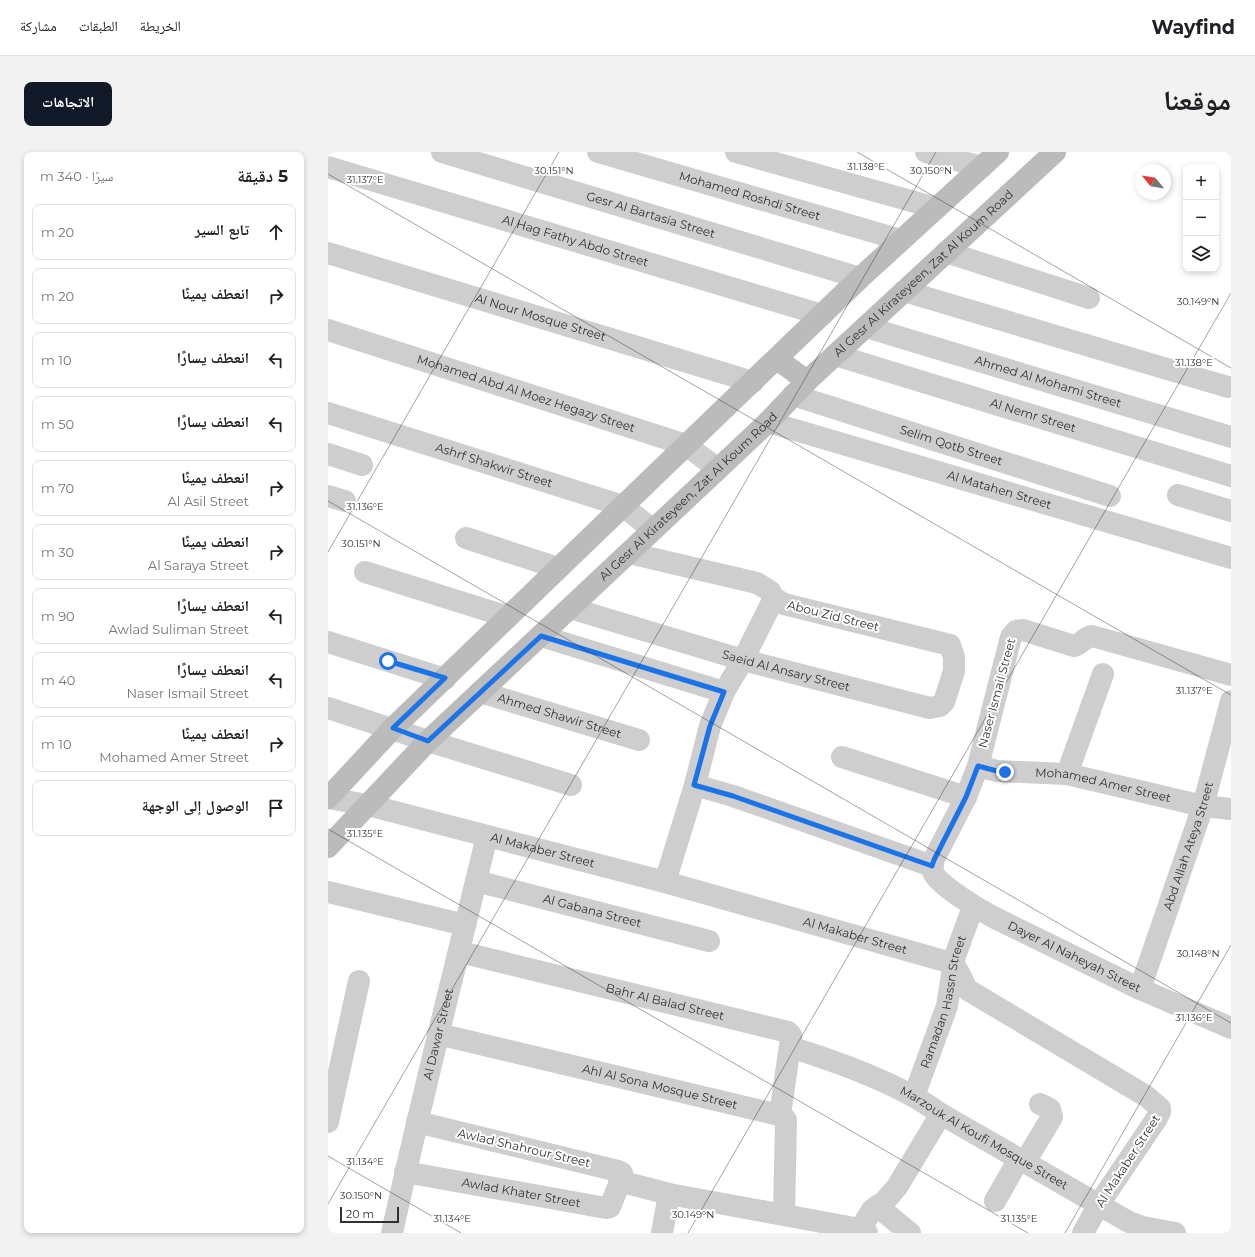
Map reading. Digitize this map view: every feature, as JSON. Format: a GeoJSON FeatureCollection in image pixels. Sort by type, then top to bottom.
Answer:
{"type":"FeatureCollection","features":[{"type":"Feature","properties":{"kind":"street","name":"Gesr Al Bartasia Street"},"geometry":{"type":"LineString","coordinates":[[442,152],[860,278]]}},
{"type":"Feature","properties":{"kind":"street","name":"Mohamed Roshdi Street"},"geometry":{"type":"LineString","coordinates":[[598,152],[901,240]]}},
{"type":"Feature","properties":{"kind":"street"},"geometry":{"type":"LineString","coordinates":[[736,152],[936,208]]}},
{"type":"Feature","properties":{"kind":"street"},"geometry":{"type":"LineString","coordinates":[[926,152],[982,167]]}},
{"type":"Feature","properties":{"kind":"street"},"geometry":{"type":"LineString","coordinates":[[328,798],[393,728],[622,506],[860,278],[998,152]]}},
{"type":"Feature","properties":{"kind":"street","name":"Al Gesr Al Kirateyeen, Zat Al Koum Road"},"geometry":{"type":"LineString","coordinates":[[328,847],[428,741],[768,422],[800,388],[835,355],[1055,152]]}},
{"type":"Feature","properties":{"kind":"street","name":"Al Hag Fathy Abdo Street"},"geometry":{"type":"LineString","coordinates":[[328,167],[822,315]]}},
{"type":"Feature","properties":{"kind":"street"},"geometry":{"type":"LineString","coordinates":[[946,252],[1090,298]]}},
{"type":"Feature","properties":{"kind":"street","name":"Al Nour Mosque Street"},"geometry":{"type":"LineString","coordinates":[[328,253],[753,382]]}},
{"type":"Feature","properties":{"kind":"street"},"geometry":{"type":"LineString","coordinates":[[904,292],[1228,387]]}},
{"type":"Feature","properties":{"kind":"street","name":"Ahmed Al Mohami Street"},"geometry":{"type":"LineString","coordinates":[[866,327],[1231,437]]}},
{"type":"Feature","properties":{"kind":"street","name":"Mohamed Abd Al Moez Hegazy Street"},"geometry":{"type":"LineString","coordinates":[[328,330],[686,445],[718,469]]}},
{"type":"Feature","properties":{"kind":"street","name":"Al Nemr Street"},"geometry":{"type":"LineString","coordinates":[[835,355],[1231,476]]}},
{"type":"Feature","properties":{"kind":"street"},"geometry":{"type":"LineString","coordinates":[[777,359],[800,388]]}},
{"type":"Feature","properties":{"kind":"street","name":"Selim Qotb Street"},"geometry":{"type":"LineString","coordinates":[[800,388],[1110,496]]}},
{"type":"Feature","properties":{"kind":"street","name":"Ashrf Shakwir Street"},"geometry":{"type":"LineString","coordinates":[[328,413],[622,506],[653,530]]}},
{"type":"Feature","properties":{"kind":"street","name":"Al Matahen Street"},"geometry":{"type":"LineString","coordinates":[[768,422],[1231,558]]}},
{"type":"Feature","properties":{"kind":"street"},"geometry":{"type":"LineString","coordinates":[[328,454],[362,465]]}},
{"type":"Feature","properties":{"kind":"street"},"geometry":{"type":"LineString","coordinates":[[1178,495],[1231,511]]}},
{"type":"Feature","properties":{"kind":"street"},"geometry":{"type":"LineString","coordinates":[[466,538],[558,568]]}},
{"type":"Feature","properties":{"kind":"street","name":"Abou Zid Street"},"geometry":{"type":"LineString","coordinates":[[629,553],[757,583],[770,591],[774,598],[784,604],[950,645]]}},
{"type":"Feature","properties":{"kind":"street"},"geometry":{"type":"LineString","coordinates":[[365,572],[508,617]]}},
{"type":"Feature","properties":{"kind":"street"},"geometry":{"type":"LineString","coordinates":[[665,882],[710,726],[724,692],[743,660],[774,598]]}},
{"type":"Feature","properties":{"kind":"street","name":"Saeid Al Ansary Street"},"geometry":{"type":"LineString","coordinates":[[570,608],[743,660],[930,708],[940,706],[944,702],[954,671],[954,657],[950,645]]}},
{"type":"Feature","properties":{"kind":"street","name":"Naser Ismail Street"},"geometry":{"type":"LineString","coordinates":[[932,866],[966,797],[978,766],[1011,637],[1016,631],[1023,630],[1074,646],[1092,636],[1231,675]]}},
{"type":"Feature","properties":{"kind":"street"},"geometry":{"type":"LineString","coordinates":[[541,636],[724,692]]}},
{"type":"Feature","properties":{"kind":"street"},"geometry":{"type":"LineString","coordinates":[[328,642],[445,678]]}},
{"type":"Feature","properties":{"kind":"street"},"geometry":{"type":"LineString","coordinates":[[1067,774],[1103,674]]}},
{"type":"Feature","properties":{"kind":"street","name":"Ahmed Shawir Street"},"geometry":{"type":"LineString","coordinates":[[480,692],[639,740]]}},
{"type":"Feature","properties":{"kind":"street","name":"Abd Allah Ateya Street"},"geometry":{"type":"LineString","coordinates":[[1140,989],[1203,806],[1231,701]]}},
{"type":"Feature","properties":{"kind":"street"},"geometry":{"type":"LineString","coordinates":[[328,708],[393,728],[428,741],[571,785]]}},
{"type":"Feature","properties":{"kind":"street"},"geometry":{"type":"LineString","coordinates":[[842,757],[966,797]]}},
{"type":"Feature","properties":{"kind":"street","name":"Mohamed Amer Street"},"geometry":{"type":"LineString","coordinates":[[978,766],[997,771],[1067,774],[1203,806],[1231,809]]}},
{"type":"Feature","properties":{"kind":"street"},"geometry":{"type":"LineString","coordinates":[[694,785],[733,796],[932,866]]}},
{"type":"Feature","properties":{"kind":"street","name":"Al Makaber Street"},"geometry":{"type":"LineString","coordinates":[[328,798],[368,805],[665,882],[948,962],[954,965],[958,969],[968,990],[1146,1096],[1160,1108],[1157,1118],[1099,1204],[1083,1233]]}},
{"type":"Feature","properties":{"kind":"street","name":"Al Dawar Street"},"geometry":{"type":"LineString","coordinates":[[392,1233],[438,1034],[460,952],[465,925],[487,836]]}},
{"type":"Feature","properties":{"kind":"street","name":"Dayer Al Naheyah Street"},"geometry":{"type":"LineString","coordinates":[[932,866],[933,873],[937,878],[973,907],[1140,989],[1231,1028]]}},
{"type":"Feature","properties":{"kind":"street","name":"Al Gabana Street"},"geometry":{"type":"LineString","coordinates":[[476,881],[709,941]]}},
{"type":"Feature","properties":{"kind":"street"},"geometry":{"type":"LineString","coordinates":[[328,892],[465,925]]}},
{"type":"Feature","properties":{"kind":"street","name":"Ramadan Hassn Street"},"geometry":{"type":"LineString","coordinates":[[914,1096],[947,1006],[955,956],[973,907]]}},
{"type":"Feature","properties":{"kind":"street","name":"Bahr Al Balad Street"},"geometry":{"type":"LineString","coordinates":[[460,952],[788,1032],[791,1036],[790,1047],[780,1115]]}},
{"type":"Feature","properties":{"kind":"street"},"geometry":{"type":"LineString","coordinates":[[328,1122],[358,981]]}},
{"type":"Feature","properties":{"kind":"street","name":"Ahl Al Sona Mosque Street"},"geometry":{"type":"LineString","coordinates":[[438,1034],[780,1115]]}},
{"type":"Feature","properties":{"kind":"street","name":"Marzouk Al Koufi Mosque Street"},"geometry":{"type":"LineString","coordinates":[[790,1047],[843,1065],[890,1084],[914,1096],[941,1114],[1143,1230],[1175,1233]]}},
{"type":"Feature","properties":{"kind":"street"},"geometry":{"type":"LineString","coordinates":[[995,1201],[1052,1116],[1050,1109],[1040,1104]]}},
{"type":"Feature","properties":{"kind":"street"},"geometry":{"type":"LineString","coordinates":[[619,1181],[669,1194],[784,1215],[862,1232],[872,1210],[884,1202],[896,1187],[941,1114]]}},
{"type":"Feature","properties":{"kind":"street"},"geometry":{"type":"LineString","coordinates":[[780,1115],[786,1120],[784,1215]]}},
{"type":"Feature","properties":{"kind":"street","name":"Awlad Shahrour Street"},"geometry":{"type":"LineString","coordinates":[[417,1122],[618,1170],[622,1173],[619,1181]]}},
{"type":"Feature","properties":{"kind":"street","name":"Awlad Khater Street"},"geometry":{"type":"LineString","coordinates":[[405,1172],[606,1208],[610,1207],[619,1181]]}},
{"type":"Feature","properties":{"kind":"street"},"geometry":{"type":"LineString","coordinates":[[662,1233],[669,1194]]}},
{"type":"Feature","properties":{"kind":"street"},"geometry":{"type":"LineString","coordinates":[[877,1206],[910,1233]]}},
{"type":"Feature","properties":{"kind":"route"},"geometry":{"type":"LineString","coordinates":[[388,661],[445,678],[393,728],[428,741],[541,636],[724,692],[710,726],[694,785],[733,796],[932,866],[966,797],[978,766],[1005,772]]}}]}
